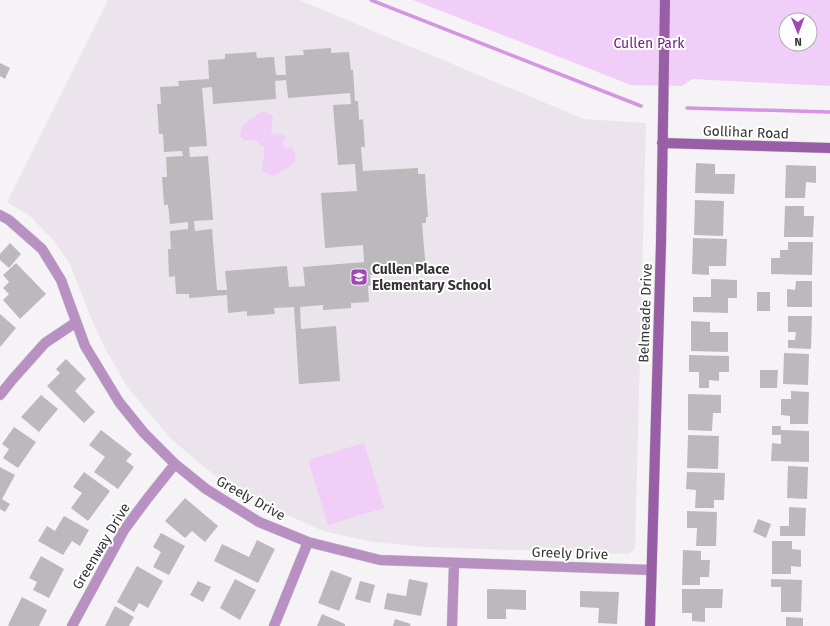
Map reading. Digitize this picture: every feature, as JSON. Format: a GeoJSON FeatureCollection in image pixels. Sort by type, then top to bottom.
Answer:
{"type":"FeatureCollection","features":[{"type":"Feature","properties":{"kind":"street","name":"Belmeade Drive"},"geometry":{"type":"LineString","coordinates":[[650,626],[661,243],[665,0]]}},
{"type":"Feature","properties":{"kind":"street","name":"Gollihar Road"},"geometry":{"type":"LineString","coordinates":[[662,143],[830,148]]}},
{"type":"Feature","properties":{"kind":"street","name":"Greely Drive"},"geometry":{"type":"LineString","coordinates":[[0,215],[9,220],[42,249],[61,280],[85,346],[119,402],[144,433],[175,464],[206,489],[259,522],[308,542],[380,560],[454,564],[651,570]]}},
{"type":"Feature","properties":{"kind":"street"},"geometry":{"type":"LineString","coordinates":[[0,395],[45,343],[76,323]]}},
{"type":"Feature","properties":{"kind":"street","name":"Greenway Drive"},"geometry":{"type":"LineString","coordinates":[[72,626],[124,530],[147,498],[175,464]]}},
{"type":"Feature","properties":{"kind":"street"},"geometry":{"type":"LineString","coordinates":[[274,626],[308,542]]}},
{"type":"Feature","properties":{"kind":"street"},"geometry":{"type":"LineString","coordinates":[[452,626],[454,564]]}},
{"type":"Feature","properties":{"kind":"shaded area","name":"Cullen Place Elementary School"},"geometry":{"type":"Polygon","coordinates":[[[108,0],[299,0],[584,119],[646,123],[635,548],[629,554],[425,547],[373,542],[323,531],[236,490],[205,468],[170,438],[125,384],[105,348],[91,318],[70,264],[55,242],[30,216],[7,202],[108,0]]]}},
{"type":"Feature","properties":{"kind":"green space","name":"Cullen Park"},"geometry":{"type":"Polygon","coordinates":[[[413,0],[830,0],[830,86],[692,79],[682,86],[631,85],[413,0]]]}},
{"type":"Feature","properties":{"kind":"green space"},"geometry":{"type":"Polygon","coordinates":[[[262,111],[272,115],[273,119],[271,131],[274,134],[284,135],[285,138],[282,144],[286,148],[292,148],[295,153],[295,162],[274,176],[263,172],[263,146],[261,146],[258,141],[245,140],[240,136],[242,126],[262,111]]]}},
{"type":"Feature","properties":{"kind":"green space"},"geometry":{"type":"Polygon","coordinates":[[[364,443],[384,508],[328,525],[308,460],[364,443]]]}},
{"type":"Feature","properties":{"kind":"building"},"geometry":{"type":"Polygon","coordinates":[[[331,48],[331,53],[349,52],[351,70],[353,70],[355,101],[358,101],[359,120],[363,119],[365,147],[361,147],[363,171],[418,168],[418,174],[425,174],[428,217],[426,217],[426,223],[422,223],[426,271],[370,275],[371,285],[368,286],[369,302],[351,303],[351,308],[323,310],[323,305],[300,307],[301,329],[336,326],[340,381],[299,384],[294,307],[274,308],[275,314],[247,316],[247,311],[228,313],[227,295],[189,298],[189,294],[176,294],[175,276],[169,277],[168,249],[171,249],[170,231],[188,229],[188,222],[170,224],[168,205],[164,205],[162,177],[167,177],[166,157],[183,156],[182,151],[164,152],[163,134],[159,134],[157,104],[161,104],[160,87],[179,86],[178,81],[209,79],[208,60],[225,59],[225,54],[256,52],[257,58],[274,57],[276,75],[286,75],[285,56],[304,55],[303,50],[331,48]],[[286,80],[275,81],[276,99],[213,104],[212,87],[202,88],[207,146],[189,147],[190,157],[208,156],[213,220],[194,221],[195,231],[212,229],[217,290],[227,290],[225,271],[287,266],[289,287],[305,286],[303,267],[364,262],[363,245],[325,248],[321,193],[357,191],[355,164],[338,165],[333,105],[351,104],[350,93],[288,98],[286,80]]]}},
{"type":"Feature","properties":{"kind":"building"},"geometry":{"type":"Polygon","coordinates":[[[0,63],[10,68],[5,79],[0,76],[0,63]]]}},
{"type":"Feature","properties":{"kind":"building"},"geometry":{"type":"Polygon","coordinates":[[[696,163],[715,164],[715,174],[735,174],[734,194],[695,193],[696,163]]]}},
{"type":"Feature","properties":{"kind":"building"},"geometry":{"type":"Polygon","coordinates":[[[786,165],[816,166],[816,183],[806,182],[805,198],[785,198],[786,165]]]}},
{"type":"Feature","properties":{"kind":"building"},"geometry":{"type":"Polygon","coordinates":[[[695,200],[724,201],[723,236],[694,235],[695,200]]]}},
{"type":"Feature","properties":{"kind":"building"},"geometry":{"type":"Polygon","coordinates":[[[785,206],[804,206],[804,216],[814,216],[813,237],[784,237],[785,206]]]}},
{"type":"Feature","properties":{"kind":"building"},"geometry":{"type":"Polygon","coordinates":[[[693,238],[727,239],[726,266],[709,266],[709,275],[692,274],[693,238]]]}},
{"type":"Feature","properties":{"kind":"building"},"geometry":{"type":"Polygon","coordinates":[[[788,242],[813,242],[812,275],[771,274],[771,258],[780,258],[780,250],[788,250],[788,242]]]}},
{"type":"Feature","properties":{"kind":"building"},"geometry":{"type":"Polygon","coordinates":[[[10,243],[21,254],[9,268],[0,260],[0,254],[10,243]]]}},
{"type":"Feature","properties":{"kind":"building"},"geometry":{"type":"Polygon","coordinates":[[[16,263],[46,294],[20,319],[3,300],[9,294],[3,288],[9,282],[3,275],[16,263]]]}},
{"type":"Feature","properties":{"kind":"building"},"geometry":{"type":"Polygon","coordinates":[[[711,279],[737,280],[737,298],[728,298],[728,313],[693,312],[693,297],[711,297],[711,279]]]}},
{"type":"Feature","properties":{"kind":"building"},"geometry":{"type":"Polygon","coordinates":[[[796,281],[812,281],[812,307],[787,307],[787,289],[795,290],[796,281]]]}},
{"type":"Feature","properties":{"kind":"building"},"geometry":{"type":"Polygon","coordinates":[[[757,292],[770,292],[770,311],[757,311],[757,292]]]}},
{"type":"Feature","properties":{"kind":"building"},"geometry":{"type":"Polygon","coordinates":[[[0,314],[16,328],[0,347],[0,314]]]}},
{"type":"Feature","properties":{"kind":"building"},"geometry":{"type":"Polygon","coordinates":[[[788,316],[812,316],[811,349],[788,348],[788,340],[795,340],[796,332],[788,332],[788,316]]]}},
{"type":"Feature","properties":{"kind":"building"},"geometry":{"type":"Polygon","coordinates":[[[691,321],[710,322],[710,332],[728,332],[728,352],[691,351],[691,321]]]}},
{"type":"Feature","properties":{"kind":"building"},"geometry":{"type":"Polygon","coordinates":[[[784,353],[809,354],[808,385],[783,384],[784,353]]]}},
{"type":"Feature","properties":{"kind":"building"},"geometry":{"type":"Polygon","coordinates":[[[689,355],[729,356],[729,372],[719,372],[719,381],[709,380],[709,388],[699,388],[699,372],[689,372],[689,355]]]}},
{"type":"Feature","properties":{"kind":"building"},"geometry":{"type":"Polygon","coordinates":[[[66,359],[86,379],[75,391],[95,412],[84,423],[47,386],[60,373],[56,369],[66,359]]]}},
{"type":"Feature","properties":{"kind":"building"},"geometry":{"type":"Polygon","coordinates":[[[760,370],[778,370],[777,388],[760,388],[760,370]]]}},
{"type":"Feature","properties":{"kind":"building"},"geometry":{"type":"Polygon","coordinates":[[[791,391],[809,392],[808,424],[790,424],[790,416],[781,415],[781,399],[791,399],[791,391]]]}},
{"type":"Feature","properties":{"kind":"building"},"geometry":{"type":"Polygon","coordinates":[[[688,394],[721,395],[721,413],[713,413],[712,431],[688,430],[688,394]]]}},
{"type":"Feature","properties":{"kind":"building"},"geometry":{"type":"Polygon","coordinates":[[[41,395],[58,409],[39,432],[21,417],[41,395]]]}},
{"type":"Feature","properties":{"kind":"building"},"geometry":{"type":"Polygon","coordinates":[[[772,426],[781,426],[781,430],[809,431],[809,462],[771,461],[772,443],[781,444],[781,435],[772,435],[772,426]]]}},
{"type":"Feature","properties":{"kind":"building"},"geometry":{"type":"Polygon","coordinates":[[[14,427],[36,442],[18,468],[3,458],[9,449],[2,444],[14,427]]]}},
{"type":"Feature","properties":{"kind":"building"},"geometry":{"type":"Polygon","coordinates":[[[101,430],[132,454],[126,461],[134,467],[118,489],[94,472],[105,457],[89,445],[101,430]]]}},
{"type":"Feature","properties":{"kind":"building"},"geometry":{"type":"Polygon","coordinates":[[[688,435],[719,436],[718,469],[687,468],[688,435]]]}},
{"type":"Feature","properties":{"kind":"building"},"geometry":{"type":"Polygon","coordinates":[[[788,466],[808,467],[807,499],[787,498],[788,466]]]}},
{"type":"Feature","properties":{"kind":"building"},"geometry":{"type":"Polygon","coordinates":[[[0,467],[15,475],[2,499],[10,504],[5,512],[0,509],[0,467]]]}},
{"type":"Feature","properties":{"kind":"building"},"geometry":{"type":"Polygon","coordinates":[[[84,472],[110,491],[88,521],[71,508],[82,493],[73,487],[84,472]]]}},
{"type":"Feature","properties":{"kind":"building"},"geometry":{"type":"Polygon","coordinates":[[[687,472],[725,473],[724,500],[714,500],[714,508],[695,508],[696,490],[686,489],[687,472]]]}},
{"type":"Feature","properties":{"kind":"building"},"geometry":{"type":"Polygon","coordinates":[[[185,498],[218,526],[205,542],[192,531],[185,538],[165,521],[185,498]]]}},
{"type":"Feature","properties":{"kind":"building"},"geometry":{"type":"Polygon","coordinates":[[[789,507],[806,508],[805,536],[780,536],[780,526],[789,526],[789,507]]]}},
{"type":"Feature","properties":{"kind":"building"},"geometry":{"type":"Polygon","coordinates":[[[687,511],[717,512],[716,546],[696,546],[697,528],[687,528],[687,511]]]}},
{"type":"Feature","properties":{"kind":"building"},"geometry":{"type":"Polygon","coordinates":[[[64,516],[89,530],[80,546],[72,541],[63,555],[38,541],[47,526],[55,531],[64,516]]]}},
{"type":"Feature","properties":{"kind":"building"},"geometry":{"type":"Polygon","coordinates":[[[758,519],[771,524],[766,538],[753,532],[758,519]]]}},
{"type":"Feature","properties":{"kind":"building"},"geometry":{"type":"Polygon","coordinates":[[[161,533],[185,546],[169,575],[153,567],[161,552],[153,547],[161,533]]]}},
{"type":"Feature","properties":{"kind":"building"},"geometry":{"type":"Polygon","coordinates":[[[257,540],[275,549],[258,583],[214,561],[222,544],[249,557],[257,540]]]}},
{"type":"Feature","properties":{"kind":"building"},"geometry":{"type":"Polygon","coordinates":[[[772,541],[792,541],[792,549],[801,550],[801,567],[791,566],[791,574],[772,574],[772,541]]]}},
{"type":"Feature","properties":{"kind":"building"},"geometry":{"type":"Polygon","coordinates":[[[683,550],[701,551],[701,560],[710,560],[709,577],[700,577],[700,585],[682,585],[683,550]]]}},
{"type":"Feature","properties":{"kind":"building"},"geometry":{"type":"Polygon","coordinates":[[[41,556],[64,569],[49,598],[33,590],[37,582],[29,578],[41,556]]]}},
{"type":"Feature","properties":{"kind":"building"},"geometry":{"type":"Polygon","coordinates":[[[137,566],[163,581],[148,608],[139,603],[134,612],[117,602],[137,566]]]}},
{"type":"Feature","properties":{"kind":"building"},"geometry":{"type":"Polygon","coordinates":[[[331,570],[352,578],[339,611],[318,603],[331,570]]]}},
{"type":"Feature","properties":{"kind":"building"},"geometry":{"type":"Polygon","coordinates":[[[235,579],[256,590],[240,620],[220,608],[235,579]]]}},
{"type":"Feature","properties":{"kind":"building"},"geometry":{"type":"Polygon","coordinates":[[[409,579],[428,583],[421,616],[384,609],[387,593],[406,596],[409,579]]]}},
{"type":"Feature","properties":{"kind":"building"},"geometry":{"type":"Polygon","coordinates":[[[771,579],[802,580],[801,612],[781,612],[781,587],[771,587],[771,579]]]}},
{"type":"Feature","properties":{"kind":"building"},"geometry":{"type":"Polygon","coordinates":[[[198,581],[211,587],[203,602],[190,595],[198,581]]]}},
{"type":"Feature","properties":{"kind":"building"},"geometry":{"type":"Polygon","coordinates":[[[360,581],[375,585],[370,603],[355,599],[360,581]]]}},
{"type":"Feature","properties":{"kind":"building"},"geometry":{"type":"Polygon","coordinates":[[[487,589],[526,590],[526,610],[506,609],[506,619],[487,619],[487,589]]]}},
{"type":"Feature","properties":{"kind":"building"},"geometry":{"type":"Polygon","coordinates":[[[682,589],[723,589],[722,608],[705,608],[705,622],[692,621],[692,613],[682,613],[682,589]]]}},
{"type":"Feature","properties":{"kind":"building"},"geometry":{"type":"Polygon","coordinates":[[[580,591],[619,592],[617,624],[598,623],[599,608],[580,607],[580,591]]]}},
{"type":"Feature","properties":{"kind":"building"},"geometry":{"type":"Polygon","coordinates":[[[22,597],[47,610],[39,626],[8,625],[22,597]]]}},
{"type":"Feature","properties":{"kind":"building"},"geometry":{"type":"Polygon","coordinates":[[[115,606],[134,617],[129,626],[105,626],[115,606]]]}},
{"type":"Feature","properties":{"kind":"building"},"geometry":{"type":"Polygon","coordinates":[[[322,614],[345,624],[345,626],[317,626],[322,614]]]}},
{"type":"Feature","properties":{"kind":"building"},"geometry":{"type":"Polygon","coordinates":[[[786,617],[803,618],[803,626],[786,626],[786,617]]]}},
{"type":"Feature","properties":{"kind":"building"},"geometry":{"type":"Polygon","coordinates":[[[395,619],[411,624],[410,626],[393,626],[395,619]]]}},
{"type":"Feature","properties":{"kind":"waterway"},"geometry":{"type":"LineString","coordinates":[[371,0],[641,106]]}},
{"type":"Feature","properties":{"kind":"waterway"},"geometry":{"type":"LineString","coordinates":[[687,108],[830,112]]}},
{"type":"Feature","properties":{"kind":"place","name":"Cullen Place Elementary School"},"geometry":{"type":"Point","coordinates":[359,277]}}]}
